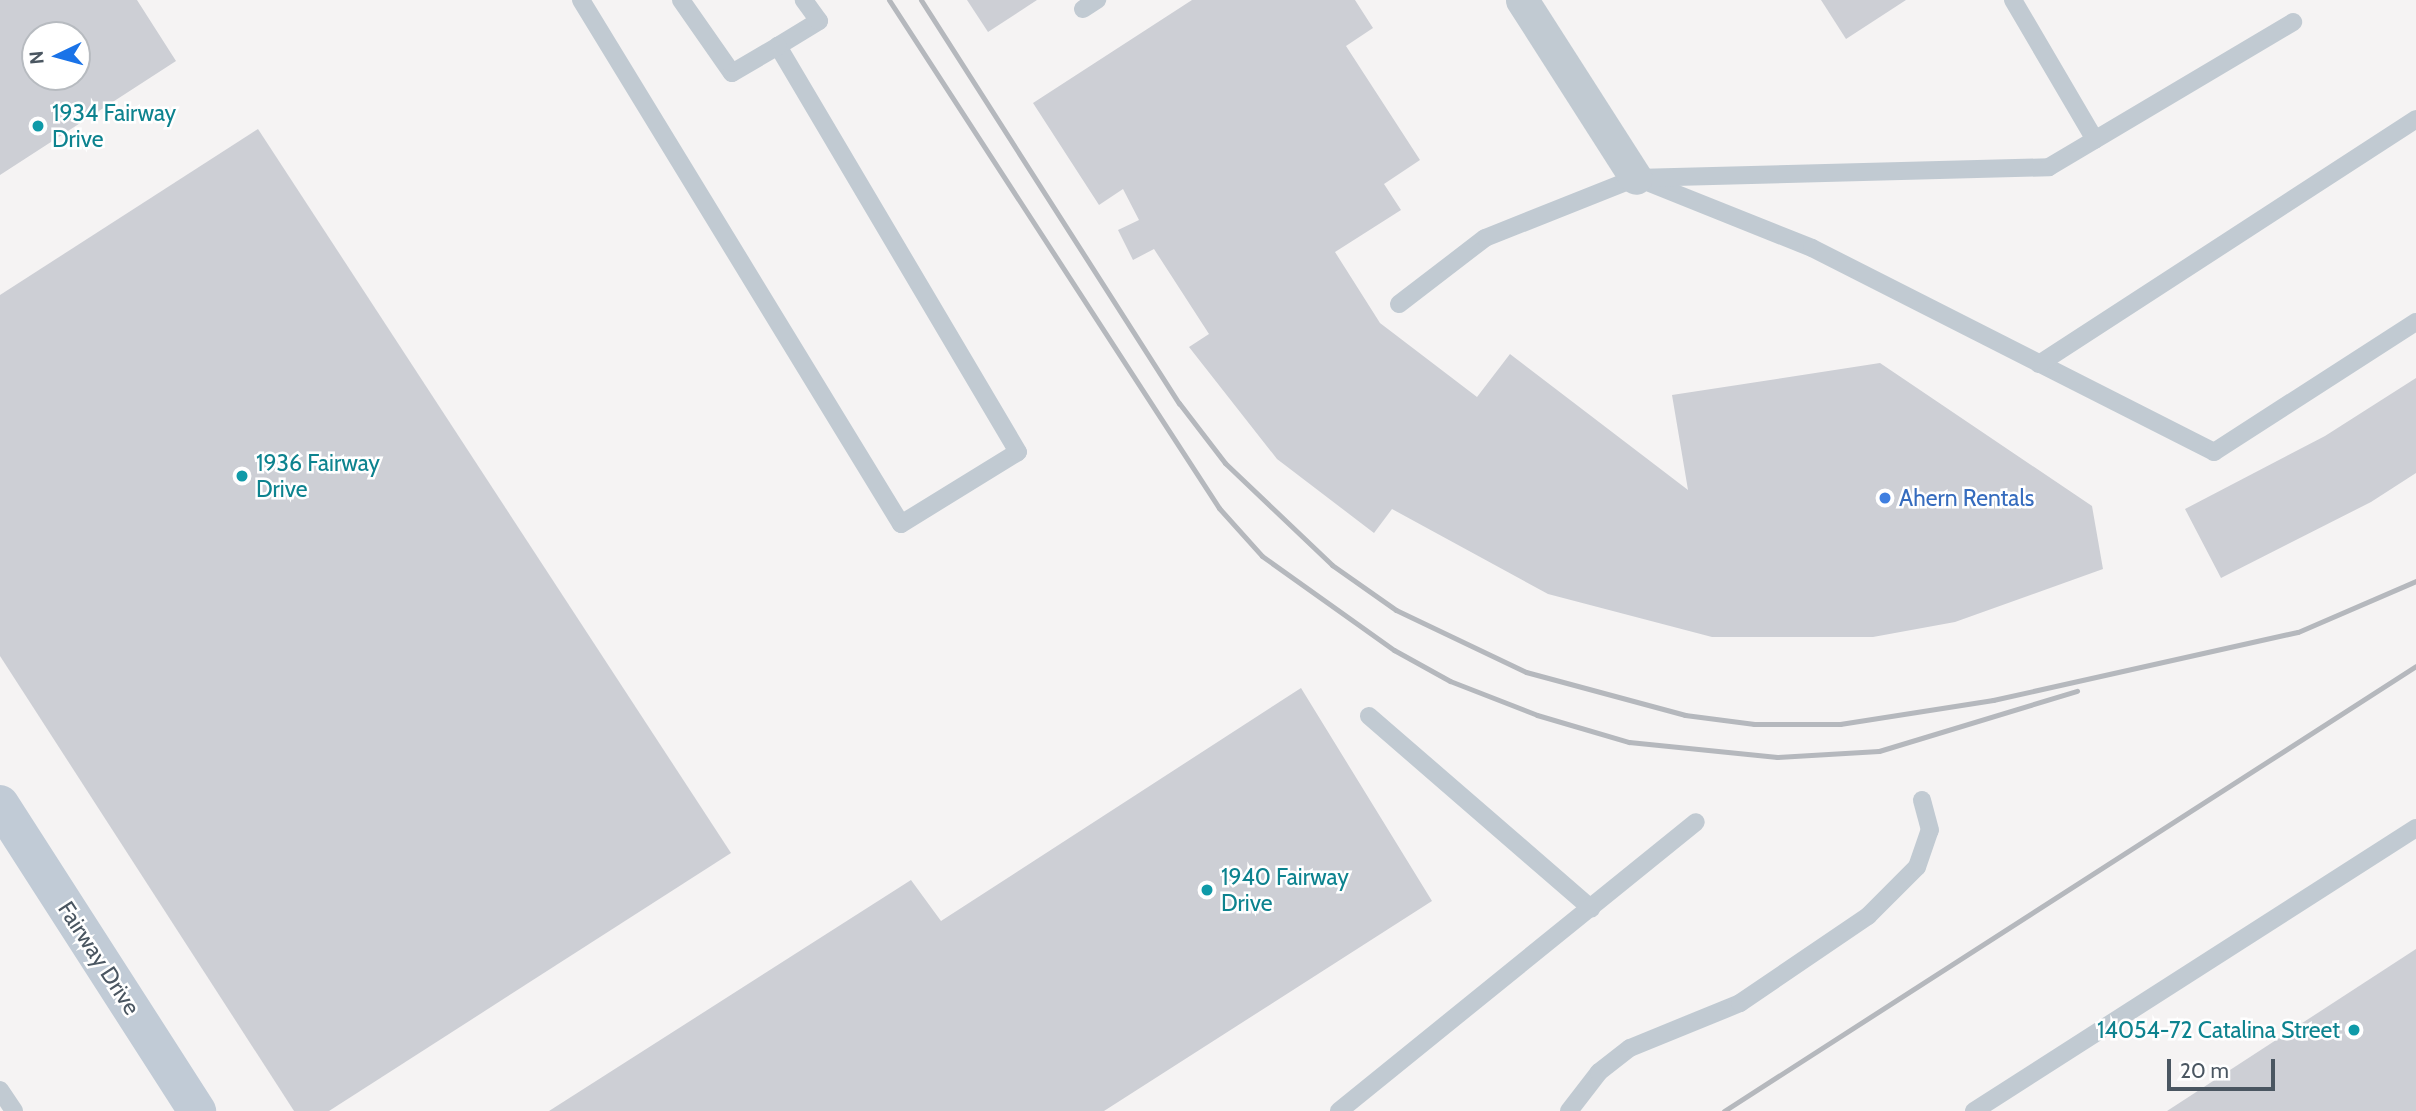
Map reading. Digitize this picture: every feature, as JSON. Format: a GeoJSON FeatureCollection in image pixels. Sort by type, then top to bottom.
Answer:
{"type":"FeatureCollection","features":[{"type":"Feature","properties":{"kind":"street"},"geometry":{"type":"LineString","coordinates":[[1522,0],[1636,177]]}},
{"type":"Feature","properties":{"kind":"street","name":"Fairway Drive"},"geometry":{"type":"LineString","coordinates":[[0,804],[197,1111]]}},
{"type":"Feature","properties":{"kind":"lane"},"geometry":{"type":"LineString","coordinates":[[581,0],[901,524],[1018,452],[778,46]]}},
{"type":"Feature","properties":{"kind":"lane"},"geometry":{"type":"LineString","coordinates":[[681,0],[732,73],[818,21],[804,0]]}},
{"type":"Feature","properties":{"kind":"lane"},"geometry":{"type":"LineString","coordinates":[[2013,0],[2095,140]]}},
{"type":"Feature","properties":{"kind":"lane"},"geometry":{"type":"LineString","coordinates":[[1399,304],[1485,238],[1636,177],[2049,167],[2293,22]]}},
{"type":"Feature","properties":{"kind":"lane"},"geometry":{"type":"LineString","coordinates":[[2039,364],[2416,119]]}},
{"type":"Feature","properties":{"kind":"lane"},"geometry":{"type":"LineString","coordinates":[[1636,177],[1812,248],[2214,452],[2416,322]]}},
{"type":"Feature","properties":{"kind":"lane"},"geometry":{"type":"LineString","coordinates":[[1369,716],[1591,908]]}},
{"type":"Feature","properties":{"kind":"lane"},"geometry":{"type":"LineString","coordinates":[[1569,1111],[1599,1072],[1630,1048],[1740,1003],[1868,916],[1917,867],[1930,830],[1922,800]]}},
{"type":"Feature","properties":{"kind":"lane"},"geometry":{"type":"LineString","coordinates":[[1339,1111],[1696,822]]}},
{"type":"Feature","properties":{"kind":"lane"},"geometry":{"type":"LineString","coordinates":[[1975,1111],[2416,828]]}},
{"type":"Feature","properties":{"kind":"lane"},"geometry":{"type":"LineString","coordinates":[[0,1090],[14,1111]]}},
{"type":"Feature","properties":{"kind":"building","name":"1934 Fairway Drive"},"geometry":{"type":"Polygon","coordinates":[[[0,0],[137,0],[176,61],[0,175],[0,0]]]}},
{"type":"Feature","properties":{"kind":"building"},"geometry":{"type":"Polygon","coordinates":[[[967,0],[1037,0],[988,32],[967,0]]]}},
{"type":"Feature","properties":{"kind":"building"},"geometry":{"type":"Polygon","coordinates":[[[1192,0],[1355,0],[1373,28],[1346,46],[1420,160],[1384,184],[1401,210],[1335,252],[1380,323],[1477,397],[1510,354],[1688,490],[1672,395],[1880,363],[2092,506],[2103,569],[1955,622],[1873,637],[1712,637],[1548,594],[1392,509],[1374,533],[1277,459],[1189,347],[1209,334],[1154,249],[1133,260],[1118,230],[1139,220],[1123,189],[1099,205],[1033,103],[1192,0]]]}},
{"type":"Feature","properties":{"kind":"building"},"geometry":{"type":"Polygon","coordinates":[[[1821,0],[1906,0],[1846,39],[1821,0]]]}},
{"type":"Feature","properties":{"kind":"building","name":"1936 Fairway Drive"},"geometry":{"type":"Polygon","coordinates":[[[258,129],[731,853],[329,1111],[294,1111],[0,656],[0,295],[258,129]]]}},
{"type":"Feature","properties":{"kind":"building"},"geometry":{"type":"Polygon","coordinates":[[[2416,378],[2416,473],[2371,502],[2221,578],[2185,509],[2325,436],[2416,378]]]}},
{"type":"Feature","properties":{"kind":"building","name":"1940 Fairway Drive"},"geometry":{"type":"Polygon","coordinates":[[[1301,688],[1432,901],[1104,1111],[549,1111],[911,880],[941,921],[1301,688]]]}},
{"type":"Feature","properties":{"kind":"building","name":"14054-72 Catalina Street"},"geometry":{"type":"Polygon","coordinates":[[[2416,949],[2416,1111],[2167,1111],[2416,949]]]}},
{"type":"Feature","properties":{"kind":"railway"},"geometry":{"type":"LineString","coordinates":[[889,0],[1219,508],[1262,556],[1394,650],[1450,681],[1537,715],[1629,742],[1777,757],[1879,751],[2077,691]]}},
{"type":"Feature","properties":{"kind":"railway"},"geometry":{"type":"LineString","coordinates":[[921,0],[1179,403],[1225,463],[1332,565],[1396,610],[1526,672],[1685,715],[1754,724],[1840,724],[1993,700],[2298,632],[2416,581]]}},
{"type":"Feature","properties":{"kind":"railway"},"geometry":{"type":"LineString","coordinates":[[1724,1111],[2416,666]]}},
{"type":"Feature","properties":{"kind":"place","name":"1934 Fairway Drive"},"geometry":{"type":"Point","coordinates":[38,126]}},
{"type":"Feature","properties":{"kind":"place","name":"1936 Fairway Drive"},"geometry":{"type":"Point","coordinates":[242,476]}},
{"type":"Feature","properties":{"kind":"place","name":"Ahern Rentals"},"geometry":{"type":"Point","coordinates":[1885,498]}},
{"type":"Feature","properties":{"kind":"place","name":"1940 Fairway Drive"},"geometry":{"type":"Point","coordinates":[1207,890]}},
{"type":"Feature","properties":{"kind":"place","name":"14054-72 Catalina Street"},"geometry":{"type":"Point","coordinates":[2354,1030]}}]}
